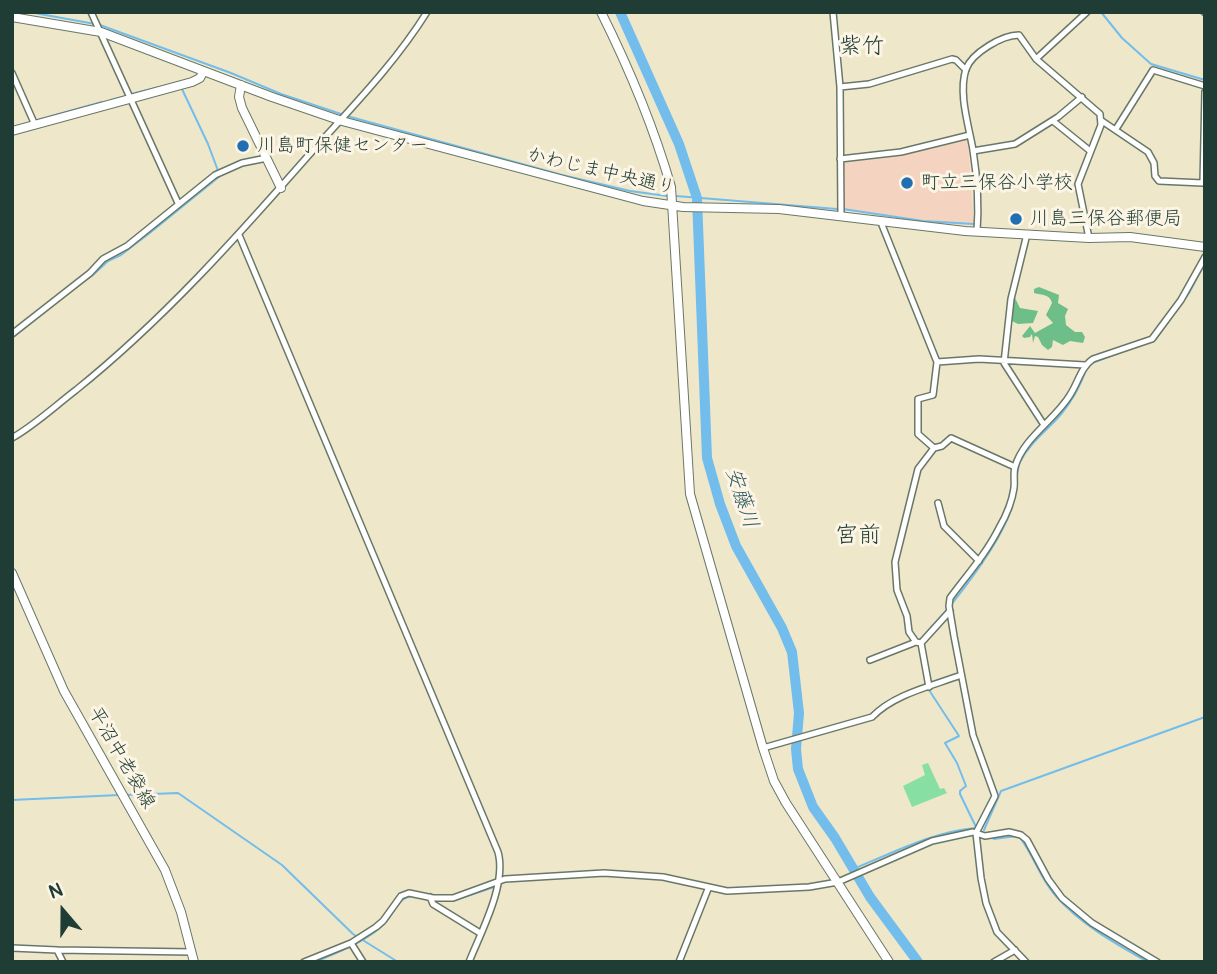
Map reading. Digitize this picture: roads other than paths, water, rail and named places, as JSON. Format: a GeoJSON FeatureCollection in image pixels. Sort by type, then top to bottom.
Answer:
{"type":"FeatureCollection","features":[{"type":"Feature","properties":{"kind":"street"},"geometry":{"type":"LineString","coordinates":[[91,12],[178,203]]}},
{"type":"Feature","properties":{"kind":"street"},"geometry":{"type":"LineString","coordinates":[[12,438],[30,427],[133,342],[239,236],[342,121],[412,35],[427,12]]}},
{"type":"Feature","properties":{"kind":"street"},"geometry":{"type":"LineString","coordinates":[[601,12],[664,162],[674,206],[690,494],[763,748],[778,788],[842,880],[889,962]]}},
{"type":"Feature","properties":{"kind":"street"},"geometry":{"type":"LineString","coordinates":[[833,12],[839,87],[841,216]]}},
{"type":"Feature","properties":{"kind":"street"},"geometry":{"type":"LineString","coordinates":[[1036,59],[1087,12]]}},
{"type":"Feature","properties":{"kind":"street","name":"かわじま中央通り"},"geometry":{"type":"LineString","coordinates":[[12,17],[98,27],[204,72],[342,121],[643,201],[686,207],[779,209],[977,232],[1089,238],[1130,237],[1205,247]]}},
{"type":"Feature","properties":{"kind":"street"},"geometry":{"type":"LineString","coordinates":[[977,232],[973,151],[965,96],[966,70],[982,51],[1013,35],[1019,35],[1036,59],[1096,109],[1102,121],[1151,156],[1155,176],[1159,181],[1203,183],[1205,92]]}},
{"type":"Feature","properties":{"kind":"street"},"geometry":{"type":"LineString","coordinates":[[839,87],[869,84],[952,59],[966,70]]}},
{"type":"Feature","properties":{"kind":"street"},"geometry":{"type":"LineString","coordinates":[[1116,129],[1153,70],[1205,86]]}},
{"type":"Feature","properties":{"kind":"street"},"geometry":{"type":"LineString","coordinates":[[12,131],[192,82],[204,72]]}},
{"type":"Feature","properties":{"kind":"street"},"geometry":{"type":"LineString","coordinates":[[12,73],[35,125]]}},
{"type":"Feature","properties":{"kind":"street"},"geometry":{"type":"LineString","coordinates":[[241,85],[239,97],[242,108],[281,188]]}},
{"type":"Feature","properties":{"kind":"street"},"geometry":{"type":"LineString","coordinates":[[973,151],[1015,144],[1052,121],[1082,97]]}},
{"type":"Feature","properties":{"kind":"street"},"geometry":{"type":"LineString","coordinates":[[1052,121],[1089,150]]}},
{"type":"Feature","properties":{"kind":"street"},"geometry":{"type":"LineString","coordinates":[[1089,238],[1078,184],[1102,121]]}},
{"type":"Feature","properties":{"kind":"street"},"geometry":{"type":"LineString","coordinates":[[840,159],[901,152],[970,135]]}},
{"type":"Feature","properties":{"kind":"street"},"geometry":{"type":"LineString","coordinates":[[12,334],[90,273],[103,258],[127,246],[173,210],[178,203],[225,170],[267,158]]}},
{"type":"Feature","properties":{"kind":"street"},"geometry":{"type":"LineString","coordinates":[[883,221],[882,225],[937,362],[933,395],[918,399],[917,418],[919,437],[934,448]]}},
{"type":"Feature","properties":{"kind":"street"},"geometry":{"type":"LineString","coordinates":[[1027,234],[1012,299],[1004,360],[1005,367],[1044,425]]}},
{"type":"Feature","properties":{"kind":"street"},"geometry":{"type":"LineString","coordinates":[[239,236],[498,852],[500,881],[469,962]]}},
{"type":"Feature","properties":{"kind":"street"},"geometry":{"type":"LineString","coordinates":[[1026,962],[997,932],[986,903],[976,833],[995,796],[973,736],[950,611],[950,598],[1000,528],[1013,497],[1015,467],[1020,456],[1068,400],[1085,365],[1093,359],[1152,339],[1202,270],[1205,257]]}},
{"type":"Feature","properties":{"kind":"street"},"geometry":{"type":"LineString","coordinates":[[937,362],[979,359],[1085,365]]}},
{"type":"Feature","properties":{"kind":"street"},"geometry":{"type":"LineString","coordinates":[[929,687],[918,642],[909,632],[907,616],[897,590],[895,562],[918,469],[934,448],[942,446],[951,438],[1015,467]]}},
{"type":"Feature","properties":{"kind":"street"},"geometry":{"type":"LineString","coordinates":[[938,503],[944,526],[979,561]]}},
{"type":"Feature","properties":{"kind":"street","name":"平沼中老袋線"},"geometry":{"type":"LineString","coordinates":[[12,573],[64,691],[159,858],[174,891],[194,962]]}},
{"type":"Feature","properties":{"kind":"street"},"geometry":{"type":"LineString","coordinates":[[870,660],[918,642],[950,611]]}},
{"type":"Feature","properties":{"kind":"street"},"geometry":{"type":"LineString","coordinates":[[763,748],[872,717],[881,707],[961,675]]}},
{"type":"Feature","properties":{"kind":"street"},"geometry":{"type":"LineString","coordinates":[[304,962],[351,943],[383,922],[401,896],[409,893],[453,898],[516,878],[610,873],[663,877],[708,889],[744,891],[809,887],[842,880],[932,841],[966,832],[985,836],[1009,832],[1021,835],[1027,840],[1048,879],[1062,898],[1092,923],[1157,962]]}},
{"type":"Feature","properties":{"kind":"street"},"geometry":{"type":"LineString","coordinates":[[679,962],[708,889]]}},
{"type":"Feature","properties":{"kind":"street"},"geometry":{"type":"LineString","coordinates":[[430,897],[433,904],[480,933]]}},
{"type":"Feature","properties":{"kind":"street"},"geometry":{"type":"LineString","coordinates":[[351,943],[363,962]]}},
{"type":"Feature","properties":{"kind":"street"},"geometry":{"type":"LineString","coordinates":[[12,948],[192,952]]}},
{"type":"Feature","properties":{"kind":"street"},"geometry":{"type":"LineString","coordinates":[[57,950],[64,962]]}},
{"type":"Feature","properties":{"kind":"street"},"geometry":{"type":"LineString","coordinates":[[994,962],[1015,950]]}},
{"type":"Feature","properties":{"kind":"waterway"},"geometry":{"type":"LineString","coordinates":[[29,12],[95,24]]}},
{"type":"Feature","properties":{"kind":"waterway","name":"安藤川"},"geometry":{"type":"LineString","coordinates":[[620,12],[679,144],[697,198],[707,458],[736,546],[782,628],[792,652],[799,713],[796,749],[798,769],[813,807],[870,897],[918,962]]}},
{"type":"Feature","properties":{"kind":"waterway"},"geometry":{"type":"LineString","coordinates":[[1101,12],[1122,38],[1151,64],[1205,80]]}},
{"type":"Feature","properties":{"kind":"waterway"},"geometry":{"type":"LineString","coordinates":[[100,25],[341,114]]}},
{"type":"Feature","properties":{"kind":"waterway"},"geometry":{"type":"LineString","coordinates":[[131,94],[180,82]]}},
{"type":"Feature","properties":{"kind":"waterway"},"geometry":{"type":"LineString","coordinates":[[72,290],[151,232],[220,176],[181,87]]}},
{"type":"Feature","properties":{"kind":"waterway"},"geometry":{"type":"LineString","coordinates":[[111,100],[126,96]]}},
{"type":"Feature","properties":{"kind":"waterway"},"geometry":{"type":"LineString","coordinates":[[37,120],[102,102]]}},
{"type":"Feature","properties":{"kind":"waterway"},"geometry":{"type":"LineString","coordinates":[[347,116],[562,175],[630,191],[667,196]]}},
{"type":"Feature","properties":{"kind":"waterway"},"geometry":{"type":"LineString","coordinates":[[676,196],[837,209]]}},
{"type":"Feature","properties":{"kind":"waterway"},"geometry":{"type":"LineString","coordinates":[[843,209],[923,221],[974,224]]}},
{"type":"Feature","properties":{"kind":"waterway"},"geometry":{"type":"LineString","coordinates":[[1092,363],[1156,339],[1189,293],[1205,263]]}},
{"type":"Feature","properties":{"kind":"waterway"},"geometry":{"type":"LineString","coordinates":[[12,338],[56,303]]}},
{"type":"Feature","properties":{"kind":"waterway"},"geometry":{"type":"LineString","coordinates":[[950,606],[984,560],[1006,522],[1013,504],[1018,467],[1024,455],[1066,408],[1086,370]]}},
{"type":"Feature","properties":{"kind":"waterway"},"geometry":{"type":"LineString","coordinates":[[927,632],[947,610]]}},
{"type":"Feature","properties":{"kind":"waterway"},"geometry":{"type":"LineString","coordinates":[[929,690],[959,736],[945,743],[966,786],[960,794],[976,827]]}},
{"type":"Feature","properties":{"kind":"waterway"},"geometry":{"type":"LineString","coordinates":[[984,830],[1001,791],[1205,717]]}},
{"type":"Feature","properties":{"kind":"waterway"},"geometry":{"type":"LineString","coordinates":[[125,795],[178,793],[282,865],[353,934],[398,962]]}},
{"type":"Feature","properties":{"kind":"waterway"},"geometry":{"type":"LineString","coordinates":[[12,800],[119,795]]}},
{"type":"Feature","properties":{"kind":"waterway"},"geometry":{"type":"LineString","coordinates":[[853,869],[928,839],[975,828]]}},
{"type":"Feature","properties":{"kind":"waterway"},"geometry":{"type":"LineString","coordinates":[[992,837],[1017,836],[1021,839],[1046,882],[1065,905],[1099,933],[1148,962]]}},
{"type":"Feature","properties":{"kind":"waterway"},"geometry":{"type":"LineString","coordinates":[[435,901],[452,901],[494,887]]}},
{"type":"Feature","properties":{"kind":"waterway"},"geometry":{"type":"LineString","coordinates":[[315,962],[350,947],[375,932],[402,900],[412,896]]}},
{"type":"Feature","properties":{"kind":"place","name":"川島町保健センター"},"geometry":{"type":"Point","coordinates":[243,146]}},
{"type":"Feature","properties":{"kind":"place","name":"町立三保谷小学校"},"geometry":{"type":"Point","coordinates":[907,183]}},
{"type":"Feature","properties":{"kind":"place","name":"川島三保谷郵便局"},"geometry":{"type":"Point","coordinates":[1016,219]}},
{"type":"Feature","properties":{"kind":"district","name":"紫竹"},"geometry":{"type":"Point","coordinates":[862,47]}},
{"type":"Feature","properties":{"kind":"district","name":"宮前"},"geometry":{"type":"Point","coordinates":[858,536]}}]}
